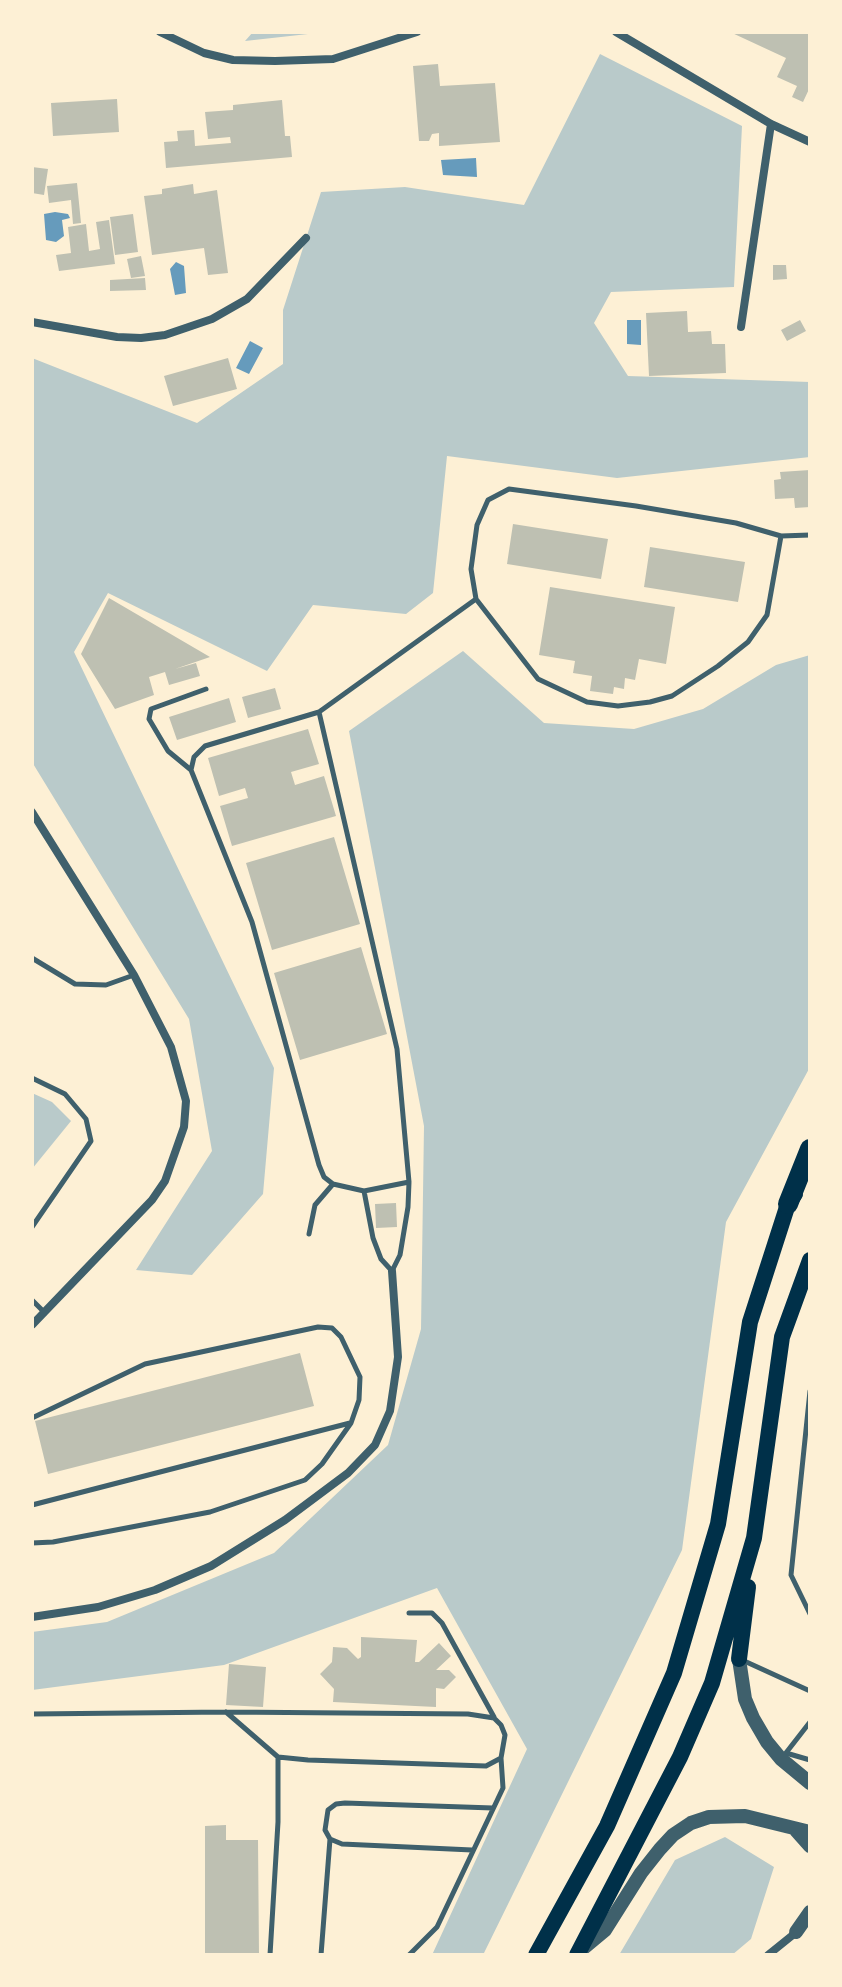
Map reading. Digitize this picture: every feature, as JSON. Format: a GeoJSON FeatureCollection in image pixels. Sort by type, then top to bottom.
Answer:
{"type":"FeatureCollection","features":[{"type":"Feature","properties":{"kind":"highway"},"geometry":{"type":"LineString","coordinates":[[788,1204],[810,1149]]}},
{"type":"Feature","properties":{"kind":"main road"},"geometry":{"type":"LineString","coordinates":[[536,1955],[607,1826],[674,1673],[718,1524],[750,1322],[788,1204],[810,1174]]}},
{"type":"Feature","properties":{"kind":"main road"},"geometry":{"type":"LineString","coordinates":[[739,1659],[782,1337],[810,1260]]}},
{"type":"Feature","properties":{"kind":"main road"},"geometry":{"type":"LineString","coordinates":[[577,1954],[680,1757],[712,1683],[754,1538]]}},
{"type":"Feature","properties":{"kind":"street"},"geometry":{"type":"LineString","coordinates":[[160,32],[204,53],[233,60],[261,61],[333,59],[417,32]]}},
{"type":"Feature","properties":{"kind":"street"},"geometry":{"type":"LineString","coordinates":[[616,32],[771,124],[810,142]]}},
{"type":"Feature","properties":{"kind":"street"},"geometry":{"type":"LineString","coordinates":[[741,327],[771,124]]}},
{"type":"Feature","properties":{"kind":"street"},"geometry":{"type":"LineString","coordinates":[[32,322],[117,337],[165,335],[212,319],[247,299],[306,238]]}},
{"type":"Feature","properties":{"kind":"street"},"geometry":{"type":"LineString","coordinates":[[32,812],[134,975],[171,1047],[186,1101],[184,1127],[165,1181],[152,1200],[32,1325]]}},
{"type":"Feature","properties":{"kind":"street"},"geometry":{"type":"LineString","coordinates":[[32,1617],[98,1607],[155,1590],[211,1566],[285,1520],[348,1473],[375,1445],[390,1411],[398,1357],[392,1271]]}},
{"type":"Feature","properties":{"kind":"street"},"geometry":{"type":"LineString","coordinates":[[739,1659],[745,1699],[753,1718],[767,1742],[810,1783]]}},
{"type":"Feature","properties":{"kind":"street"},"geometry":{"type":"LineString","coordinates":[[577,1954],[605,1930],[660,1849],[691,1823],[727,1815],[745,1816],[810,1832]]}},
{"type":"Feature","properties":{"kind":"street"},"geometry":{"type":"LineString","coordinates":[[794,1828],[810,1846]]}},
{"type":"Feature","properties":{"kind":"street"},"geometry":{"type":"LineString","coordinates":[[796,1932],[810,1912]]}},
{"type":"Feature","properties":{"kind":"street"},"geometry":{"type":"LineString","coordinates":[[768,1955],[810,1922]]}},
{"type":"Feature","properties":{"kind":"lane"},"geometry":{"type":"LineString","coordinates":[[781,536],[767,615],[748,642],[672,696],[618,706],[587,702],[538,679],[476,599],[471,569],[477,525],[488,500],[509,489],[722,520],[781,536],[810,535]]}},
{"type":"Feature","properties":{"kind":"lane"},"geometry":{"type":"LineString","coordinates":[[191,770],[194,757],[205,746],[319,712],[476,599]]}},
{"type":"Feature","properties":{"kind":"lane"},"geometry":{"type":"LineString","coordinates":[[206,689],[151,709],[149,719],[168,751],[191,770],[252,922],[319,1165],[324,1177],[333,1184],[364,1191],[409,1182]]}},
{"type":"Feature","properties":{"kind":"lane"},"geometry":{"type":"LineString","coordinates":[[319,712],[397,1049],[409,1182],[400,1255],[392,1271],[381,1259],[373,1238],[364,1191]]}},
{"type":"Feature","properties":{"kind":"lane"},"geometry":{"type":"LineString","coordinates":[[32,958],[75,984],[106,985],[134,975]]}},
{"type":"Feature","properties":{"kind":"lane"},"geometry":{"type":"LineString","coordinates":[[32,1078],[65,1094],[86,1119],[91,1141],[32,1227]]}},
{"type":"Feature","properties":{"kind":"lane"},"geometry":{"type":"LineString","coordinates":[[309,1234],[315,1205],[333,1184]]}},
{"type":"Feature","properties":{"kind":"lane"},"geometry":{"type":"LineString","coordinates":[[32,1300],[45,1313]]}},
{"type":"Feature","properties":{"kind":"lane"},"geometry":{"type":"LineString","coordinates":[[32,1418],[145,1364],[318,1327],[332,1328],[341,1337],[360,1377],[359,1400],[351,1423],[322,1464],[305,1480],[210,1512],[53,1542],[32,1543]]}},
{"type":"Feature","properties":{"kind":"lane"},"geometry":{"type":"LineString","coordinates":[[810,1391],[808,1439],[791,1575],[810,1614]]}},
{"type":"Feature","properties":{"kind":"lane"},"geometry":{"type":"LineString","coordinates":[[32,1505],[351,1423]]}},
{"type":"Feature","properties":{"kind":"lane"},"geometry":{"type":"LineString","coordinates":[[409,1613],[432,1613],[442,1623],[505,1735],[501,1758],[503,1788],[437,1927],[409,1955]]}},
{"type":"Feature","properties":{"kind":"lane"},"geometry":{"type":"LineString","coordinates":[[739,1659],[810,1691]]}},
{"type":"Feature","properties":{"kind":"lane"},"geometry":{"type":"LineString","coordinates":[[226,1712],[278,1757],[486,1766],[501,1758]]}},
{"type":"Feature","properties":{"kind":"lane"},"geometry":{"type":"LineString","coordinates":[[32,1714],[468,1714],[494,1718]]}},
{"type":"Feature","properties":{"kind":"lane"},"geometry":{"type":"LineString","coordinates":[[810,1722],[784,1756],[810,1760]]}},
{"type":"Feature","properties":{"kind":"lane"},"geometry":{"type":"LineString","coordinates":[[270,1955],[278,1822],[278,1757]]}},
{"type":"Feature","properties":{"kind":"lane"},"geometry":{"type":"LineString","coordinates":[[321,1955],[330,1839],[325,1830],[328,1810],[336,1804],[493,1808]]}},
{"type":"Feature","properties":{"kind":"lane"},"geometry":{"type":"LineString","coordinates":[[330,1839],[342,1844],[472,1850]]}},
{"type":"Feature","properties":{"kind":"shaded area"},"geometry":{"type":"Polygon","coordinates":[[[253,32],[326,32],[245,41],[253,32]]]}},
{"type":"Feature","properties":{"kind":"shaded area"},"geometry":{"type":"Polygon","coordinates":[[[600,54],[742,126],[734,287],[611,292],[594,323],[628,376],[810,382],[810,457],[617,478],[447,456],[433,593],[406,614],[313,605],[267,671],[108,593],[74,652],[274,1068],[263,1194],[192,1275],[136,1270],[212,1151],[189,1019],[32,762],[32,358],[197,423],[283,364],[283,310],[321,192],[405,187],[524,205],[600,54]]]}},
{"type":"Feature","properties":{"kind":"shaded area"},"geometry":{"type":"Polygon","coordinates":[[[463,651],[544,723],[634,729],[703,709],[776,665],[810,655],[810,1067],[726,1222],[682,1550],[483,1955],[432,1955],[527,1749],[437,1588],[224,1665],[32,1690],[32,1632],[107,1622],[274,1553],[388,1445],[421,1329],[424,1126],[349,731],[463,651]]]}},
{"type":"Feature","properties":{"kind":"shaded area"},"geometry":{"type":"Polygon","coordinates":[[[32,1093],[52,1102],[71,1121],[32,1169],[32,1093]]]}},
{"type":"Feature","properties":{"kind":"shaded area"},"geometry":{"type":"Polygon","coordinates":[[[725,1837],[774,1867],[751,1939],[732,1955],[619,1955],[675,1860],[725,1837]]]}},
{"type":"Feature","properties":{"kind":"water"},"geometry":{"type":"Polygon","coordinates":[[[476,158],[477,177],[443,175],[441,160],[476,158]]]}},
{"type":"Feature","properties":{"kind":"water"},"geometry":{"type":"Polygon","coordinates":[[[44,214],[68,214],[70,218],[62,220],[64,236],[56,242],[46,240],[44,214]]]}},
{"type":"Feature","properties":{"kind":"water"},"geometry":{"type":"Polygon","coordinates":[[[176,262],[184,266],[186,293],[175,295],[170,269],[176,262]]]}},
{"type":"Feature","properties":{"kind":"water"},"geometry":{"type":"Polygon","coordinates":[[[627,320],[641,320],[641,345],[627,344],[627,320]]]}},
{"type":"Feature","properties":{"kind":"water"},"geometry":{"type":"Polygon","coordinates":[[[250,341],[263,348],[249,374],[236,368],[250,341]]]}},
{"type":"Feature","properties":{"kind":"building"},"geometry":{"type":"Polygon","coordinates":[[[730,32],[810,32],[810,87],[803,102],[792,97],[797,86],[777,77],[786,58],[730,32]]]}},
{"type":"Feature","properties":{"kind":"building"},"geometry":{"type":"Polygon","coordinates":[[[438,64],[440,86],[495,83],[500,142],[439,146],[439,133],[432,134],[429,141],[419,141],[413,66],[438,64]]]}},
{"type":"Feature","properties":{"kind":"building"},"geometry":{"type":"Polygon","coordinates":[[[117,99],[119,132],[53,136],[51,103],[117,99]]]}},
{"type":"Feature","properties":{"kind":"building"},"geometry":{"type":"Polygon","coordinates":[[[282,100],[285,136],[290,136],[292,157],[166,168],[164,142],[178,141],[177,131],[194,130],[195,146],[231,143],[230,137],[208,139],[205,112],[233,110],[233,105],[282,100]]]}},
{"type":"Feature","properties":{"kind":"building"},"geometry":{"type":"Polygon","coordinates":[[[32,167],[48,169],[44,195],[32,193],[32,167]]]}},
{"type":"Feature","properties":{"kind":"building"},"geometry":{"type":"Polygon","coordinates":[[[77,183],[81,223],[73,224],[71,200],[49,203],[47,186],[77,183]]]}},
{"type":"Feature","properties":{"kind":"building"},"geometry":{"type":"Polygon","coordinates":[[[193,184],[194,194],[217,190],[228,273],[208,275],[204,248],[152,255],[144,196],[162,194],[162,189],[193,184]]]}},
{"type":"Feature","properties":{"kind":"building"},"geometry":{"type":"Polygon","coordinates":[[[133,214],[138,252],[115,255],[110,217],[133,214]]]}},
{"type":"Feature","properties":{"kind":"building"},"geometry":{"type":"Polygon","coordinates":[[[109,220],[115,264],[59,271],[56,255],[71,253],[68,227],[86,224],[89,251],[100,249],[96,222],[109,220]]]}},
{"type":"Feature","properties":{"kind":"building"},"geometry":{"type":"Polygon","coordinates":[[[141,256],[145,276],[131,278],[127,259],[141,256]]]}},
{"type":"Feature","properties":{"kind":"building"},"geometry":{"type":"Polygon","coordinates":[[[773,265],[786,265],[787,279],[773,280],[773,265]]]}},
{"type":"Feature","properties":{"kind":"building"},"geometry":{"type":"Polygon","coordinates":[[[145,278],[146,290],[110,291],[110,280],[145,278]]]}},
{"type":"Feature","properties":{"kind":"building"},"geometry":{"type":"Polygon","coordinates":[[[687,311],[688,332],[711,331],[712,344],[725,344],[726,373],[649,376],[646,313],[687,311]]]}},
{"type":"Feature","properties":{"kind":"building"},"geometry":{"type":"Polygon","coordinates":[[[800,320],[806,331],[787,341],[781,330],[800,320]]]}},
{"type":"Feature","properties":{"kind":"building"},"geometry":{"type":"Polygon","coordinates":[[[228,358],[237,389],[173,406],[164,376],[228,358]]]}},
{"type":"Feature","properties":{"kind":"building"},"geometry":{"type":"Polygon","coordinates":[[[810,470],[810,507],[795,508],[794,498],[775,499],[774,480],[781,479],[780,472],[810,470]]]}},
{"type":"Feature","properties":{"kind":"building"},"geometry":{"type":"Polygon","coordinates":[[[513,524],[608,539],[601,579],[507,564],[513,524]]]}},
{"type":"Feature","properties":{"kind":"building"},"geometry":{"type":"Polygon","coordinates":[[[650,547],[745,562],[738,602],[644,587],[650,547]]]}},
{"type":"Feature","properties":{"kind":"building"},"geometry":{"type":"Polygon","coordinates":[[[550,587],[675,607],[666,664],[639,659],[635,680],[625,678],[624,689],[614,687],[613,694],[590,691],[592,676],[573,673],[575,661],[539,655],[550,587]]]}},
{"type":"Feature","properties":{"kind":"building"},"geometry":{"type":"Polygon","coordinates":[[[109,598],[210,657],[175,669],[196,663],[200,676],[169,685],[165,672],[149,677],[154,695],[115,709],[81,654],[109,598]]]}},
{"type":"Feature","properties":{"kind":"building"},"geometry":{"type":"Polygon","coordinates":[[[275,688],[281,709],[248,718],[242,697],[275,688]]]}},
{"type":"Feature","properties":{"kind":"building"},"geometry":{"type":"Polygon","coordinates":[[[229,698],[236,722],[177,740],[169,717],[229,698]]]}},
{"type":"Feature","properties":{"kind":"building"},"geometry":{"type":"Polygon","coordinates":[[[308,729],[319,764],[291,772],[295,785],[324,776],[336,816],[232,846],[220,806],[248,798],[245,788],[219,796],[208,758],[308,729]]]}},
{"type":"Feature","properties":{"kind":"building"},"geometry":{"type":"Polygon","coordinates":[[[334,837],[360,924],[272,950],[246,863],[334,837]]]}},
{"type":"Feature","properties":{"kind":"building"},"geometry":{"type":"Polygon","coordinates":[[[361,947],[387,1034],[300,1060],[274,973],[361,947]]]}},
{"type":"Feature","properties":{"kind":"building"},"geometry":{"type":"Polygon","coordinates":[[[396,1203],[397,1227],[376,1228],[375,1204],[396,1203]]]}},
{"type":"Feature","properties":{"kind":"building"},"geometry":{"type":"Polygon","coordinates":[[[300,1353],[314,1406],[48,1474],[35,1421],[300,1353]]]}},
{"type":"Feature","properties":{"kind":"building"},"geometry":{"type":"Polygon","coordinates":[[[361,1637],[417,1640],[415,1662],[419,1662],[439,1643],[451,1656],[436,1670],[449,1670],[456,1677],[444,1689],[436,1688],[436,1707],[333,1702],[334,1689],[320,1674],[332,1662],[333,1647],[347,1648],[358,1659],[361,1657],[361,1637]]]}},
{"type":"Feature","properties":{"kind":"building"},"geometry":{"type":"Polygon","coordinates":[[[229,1664],[266,1667],[263,1707],[226,1705],[229,1664]]]}},
{"type":"Feature","properties":{"kind":"building"},"geometry":{"type":"Polygon","coordinates":[[[226,1825],[226,1840],[258,1840],[259,1955],[205,1955],[205,1826],[226,1825]]]}}]}
